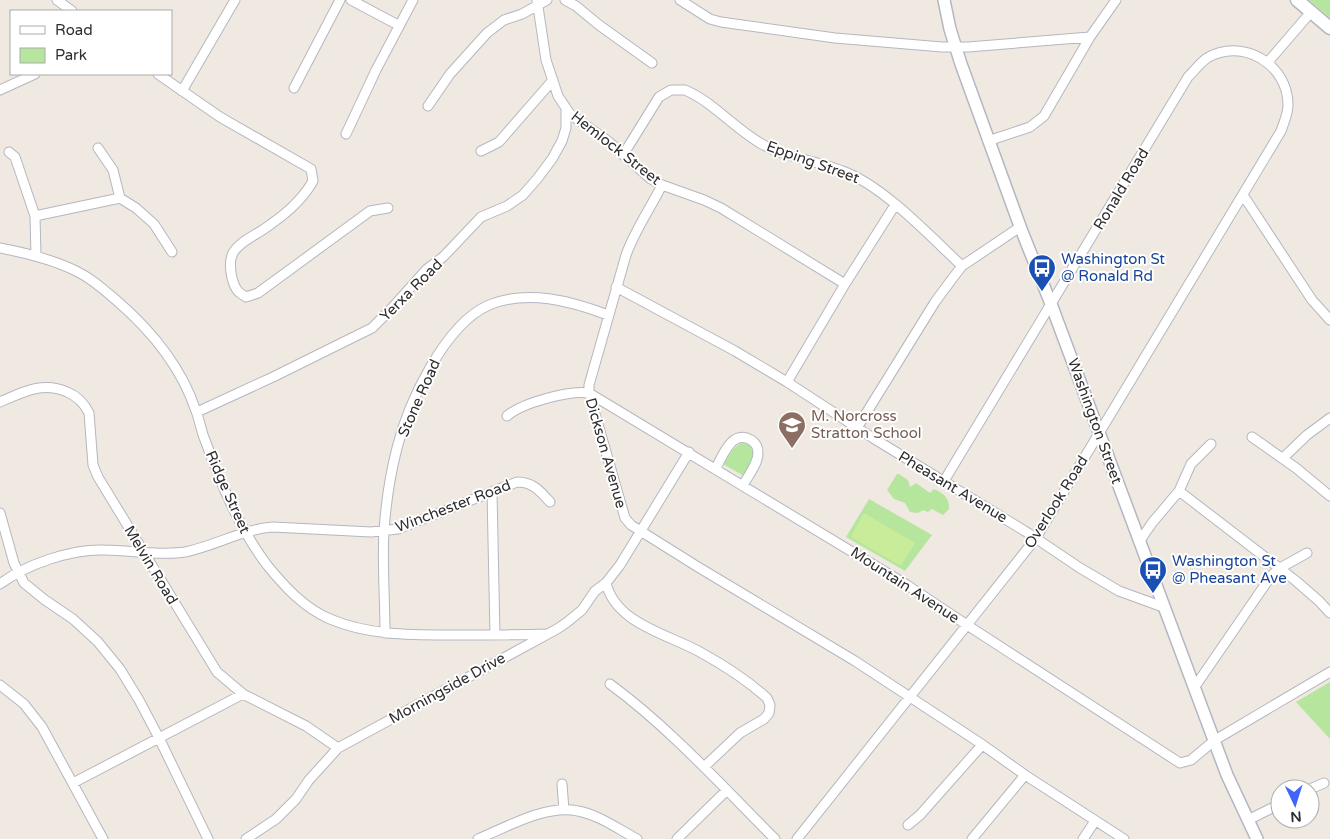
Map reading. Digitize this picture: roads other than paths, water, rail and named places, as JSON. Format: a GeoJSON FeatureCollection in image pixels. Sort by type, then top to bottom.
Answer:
{"type":"FeatureCollection","features":[{"type":"Feature","properties":{"kind":"main road"},"geometry":{"type":"LineString","coordinates":[[1297,0],[1330,28]]}},
{"type":"Feature","properties":{"kind":"street"},"geometry":{"type":"LineString","coordinates":[[57,0],[71,10]]}},
{"type":"Feature","properties":{"kind":"street"},"geometry":{"type":"LineString","coordinates":[[182,91],[235,0]]}},
{"type":"Feature","properties":{"kind":"street"},"geometry":{"type":"LineString","coordinates":[[294,88],[340,0]]}},
{"type":"Feature","properties":{"kind":"street"},"geometry":{"type":"LineString","coordinates":[[351,0],[398,26]]}},
{"type":"Feature","properties":{"kind":"street"},"geometry":{"type":"LineString","coordinates":[[346,134],[398,26],[413,0]]}},
{"type":"Feature","properties":{"kind":"street"},"geometry":{"type":"LineString","coordinates":[[564,0],[576,6],[652,63]]}},
{"type":"Feature","properties":{"kind":"street"},"geometry":{"type":"LineString","coordinates":[[680,0],[710,19],[721,22],[835,38],[955,48],[1090,37]]}},
{"type":"Feature","properties":{"kind":"street","name":"Washington Street"},"geometry":{"type":"LineString","coordinates":[[944,0],[955,48],[1020,227],[1051,304],[1194,688],[1228,775],[1257,839]]}},
{"type":"Feature","properties":{"kind":"street"},"geometry":{"type":"LineString","coordinates":[[988,140],[1030,127],[1044,116],[1090,37],[1116,0]]}},
{"type":"Feature","properties":{"kind":"street"},"geometry":{"type":"LineString","coordinates":[[428,106],[450,74],[487,33],[504,20],[522,14],[541,2]]}},
{"type":"Feature","properties":{"kind":"street","name":"Hemlock Street"},"geometry":{"type":"LineString","coordinates":[[541,2],[546,60],[558,96],[570,114],[610,142],[651,179],[721,208],[845,284]]}},
{"type":"Feature","properties":{"kind":"street"},"geometry":{"type":"LineString","coordinates":[[1268,62],[1311,12]]}},
{"type":"Feature","properties":{"kind":"street","name":"Ronald Road"},"geometry":{"type":"LineString","coordinates":[[944,481],[1188,77],[1208,58],[1236,51],[1257,56],[1268,62]]}},
{"type":"Feature","properties":{"kind":"street","name":"Overlook Road"},"geometry":{"type":"LineString","coordinates":[[797,839],[1036,538],[1281,131],[1288,105],[1286,93],[1276,71],[1268,62]]}},
{"type":"Feature","properties":{"kind":"street"},"geometry":{"type":"LineString","coordinates":[[0,90],[33,75]]}},
{"type":"Feature","properties":{"kind":"street"},"geometry":{"type":"LineString","coordinates":[[159,75],[220,117],[311,169],[313,181],[306,193],[290,210],[244,242],[234,252],[230,262],[232,277],[237,290],[246,297],[258,293],[370,211],[388,208]]}},
{"type":"Feature","properties":{"kind":"street"},"geometry":{"type":"LineString","coordinates":[[481,151],[499,142],[553,80]]}},
{"type":"Feature","properties":{"kind":"street","name":"Epping Street"},"geometry":{"type":"LineString","coordinates":[[624,156],[659,98],[667,91],[681,89],[691,94],[764,146],[849,173],[870,185],[895,205],[962,266]]}},
{"type":"Feature","properties":{"kind":"street","name":"Yerxa Road"},"geometry":{"type":"LineString","coordinates":[[196,412],[273,378],[372,328],[427,269],[443,257],[481,217],[515,200],[537,179],[552,159],[562,141],[566,128],[566,108]]}},
{"type":"Feature","properties":{"kind":"street"},"geometry":{"type":"LineString","coordinates":[[98,148],[112,170],[120,198],[136,208],[154,224],[172,252]]}},
{"type":"Feature","properties":{"kind":"street"},"geometry":{"type":"LineString","coordinates":[[9,152],[15,157],[35,216],[36,256]]}},
{"type":"Feature","properties":{"kind":"street","name":"Dickson Avenue"},"geometry":{"type":"LineString","coordinates":[[662,185],[647,215],[630,242],[591,376],[589,393],[624,518],[640,531],[698,567],[855,661],[1124,839]]}},
{"type":"Feature","properties":{"kind":"street"},"geometry":{"type":"LineString","coordinates":[[1243,195],[1312,300],[1330,320]]}},
{"type":"Feature","properties":{"kind":"street"},"geometry":{"type":"LineString","coordinates":[[35,216],[120,198]]}},
{"type":"Feature","properties":{"kind":"street"},"geometry":{"type":"LineString","coordinates":[[787,382],[845,284],[895,205]]}},
{"type":"Feature","properties":{"kind":"street"},"geometry":{"type":"LineString","coordinates":[[857,428],[939,296],[962,266],[1020,227]]}},
{"type":"Feature","properties":{"kind":"street","name":"Ridge Street"},"geometry":{"type":"LineString","coordinates":[[0,248],[36,256],[76,271],[92,281],[138,319],[150,332],[172,362],[183,382],[196,412],[205,440],[245,532],[260,555],[285,586],[313,609],[328,618],[346,625],[385,633],[412,635],[547,634]]}},
{"type":"Feature","properties":{"kind":"street","name":"Pheasant Avenue"},"geometry":{"type":"LineString","coordinates":[[616,287],[735,351],[787,382],[857,428],[1119,591],[1164,607]]}},
{"type":"Feature","properties":{"kind":"street","name":"Stone Road"},"geometry":{"type":"LineString","coordinates":[[385,633],[384,532],[390,483],[398,446],[408,418],[430,368],[446,341],[471,316],[491,304],[525,298],[564,301],[582,305],[608,315]]}},
{"type":"Feature","properties":{"kind":"street","name":"Melvin Road"},"geometry":{"type":"LineString","coordinates":[[0,402],[38,387],[49,386],[60,389],[79,399],[86,406],[89,413],[93,465],[212,666],[228,684],[243,694],[306,726],[338,748]]}},
{"type":"Feature","properties":{"kind":"street"},"geometry":{"type":"LineString","coordinates":[[507,416],[523,406],[572,393],[589,393]]}},
{"type":"Feature","properties":{"kind":"street","name":"Mountain Avenue"},"geometry":{"type":"LineString","coordinates":[[589,393],[908,585],[966,625],[1180,763],[1190,760],[1215,740]]}},
{"type":"Feature","properties":{"kind":"street"},"geometry":{"type":"LineString","coordinates":[[1283,458],[1307,435],[1330,418]]}},
{"type":"Feature","properties":{"kind":"street"},"geometry":{"type":"LineString","coordinates":[[1252,437],[1283,458],[1330,496]]}},
{"type":"Feature","properties":{"kind":"street"},"geometry":{"type":"LineString","coordinates":[[716,468],[731,441],[739,438],[750,440],[756,444],[757,460],[743,485]]}},
{"type":"Feature","properties":{"kind":"street"},"geometry":{"type":"LineString","coordinates":[[1140,542],[1152,523],[1178,491],[1191,464],[1211,444]]}},
{"type":"Feature","properties":{"kind":"street","name":"Morningside Drive"},"geometry":{"type":"LineString","coordinates":[[246,839],[276,819],[296,799],[309,780],[338,748],[547,634],[574,617],[596,590],[606,584],[620,565],[689,452]]}},
{"type":"Feature","properties":{"kind":"street","name":"Winchester Road"},"geometry":{"type":"LineString","coordinates":[[0,584],[54,558],[86,550],[159,554],[186,552],[225,541],[245,532],[273,527],[384,532],[411,525],[517,482],[527,482],[538,489],[550,502]]}},
{"type":"Feature","properties":{"kind":"street"},"geometry":{"type":"LineString","coordinates":[[1178,491],[1280,568],[1308,591],[1330,613]]}},
{"type":"Feature","properties":{"kind":"street"},"geometry":{"type":"LineString","coordinates":[[492,492],[495,635]]}},
{"type":"Feature","properties":{"kind":"street"},"geometry":{"type":"LineString","coordinates":[[0,513],[18,574],[24,583],[73,619],[110,656],[128,682],[158,738],[208,839]]}},
{"type":"Feature","properties":{"kind":"street"},"geometry":{"type":"LineString","coordinates":[[1194,688],[1262,588],[1280,568],[1307,552]]}},
{"type":"Feature","properties":{"kind":"street"},"geometry":{"type":"LineString","coordinates":[[606,584],[612,599],[636,621],[699,651],[768,698],[770,705],[769,713],[764,719],[740,733],[704,767]]}},
{"type":"Feature","properties":{"kind":"street"},"geometry":{"type":"LineString","coordinates":[[1215,740],[1330,672]]}},
{"type":"Feature","properties":{"kind":"street"},"geometry":{"type":"LineString","coordinates":[[610,684],[634,702],[704,767],[776,839]]}},
{"type":"Feature","properties":{"kind":"street"},"geometry":{"type":"LineString","coordinates":[[0,685],[24,704],[42,727],[74,783],[102,839]]}},
{"type":"Feature","properties":{"kind":"street"},"geometry":{"type":"LineString","coordinates":[[74,783],[243,694]]}},
{"type":"Feature","properties":{"kind":"street"},"geometry":{"type":"LineString","coordinates":[[908,825],[920,815],[982,745]]}},
{"type":"Feature","properties":{"kind":"street"},"geometry":{"type":"LineString","coordinates":[[972,839],[1025,775]]}},
{"type":"Feature","properties":{"kind":"street"},"geometry":{"type":"LineString","coordinates":[[1320,785],[1324,783]]}},
{"type":"Feature","properties":{"kind":"street"},"geometry":{"type":"LineString","coordinates":[[562,784],[564,810]]}},
{"type":"Feature","properties":{"kind":"street"},"geometry":{"type":"LineString","coordinates":[[677,839],[727,790]]}},
{"type":"Feature","properties":{"kind":"street"},"geometry":{"type":"LineString","coordinates":[[1248,820],[1270,809]]}},
{"type":"Feature","properties":{"kind":"street"},"geometry":{"type":"LineString","coordinates":[[478,839],[548,811],[564,810],[588,814],[637,839]]}},
{"type":"Feature","properties":{"kind":"street"},"geometry":{"type":"LineString","coordinates":[[1083,839],[1095,821]]}},
{"type":"Feature","properties":{"kind":"place","name":"Washington St @ Ronald Rd"},"geometry":{"type":"Point","coordinates":[1042,292]}},
{"type":"Feature","properties":{"kind":"place","name":"M. Norcross Stratton School"},"geometry":{"type":"Point","coordinates":[792,449]}},
{"type":"Feature","properties":{"kind":"place","name":"Washington St @ Pheasant Ave"},"geometry":{"type":"Point","coordinates":[1153,594]}}]}
